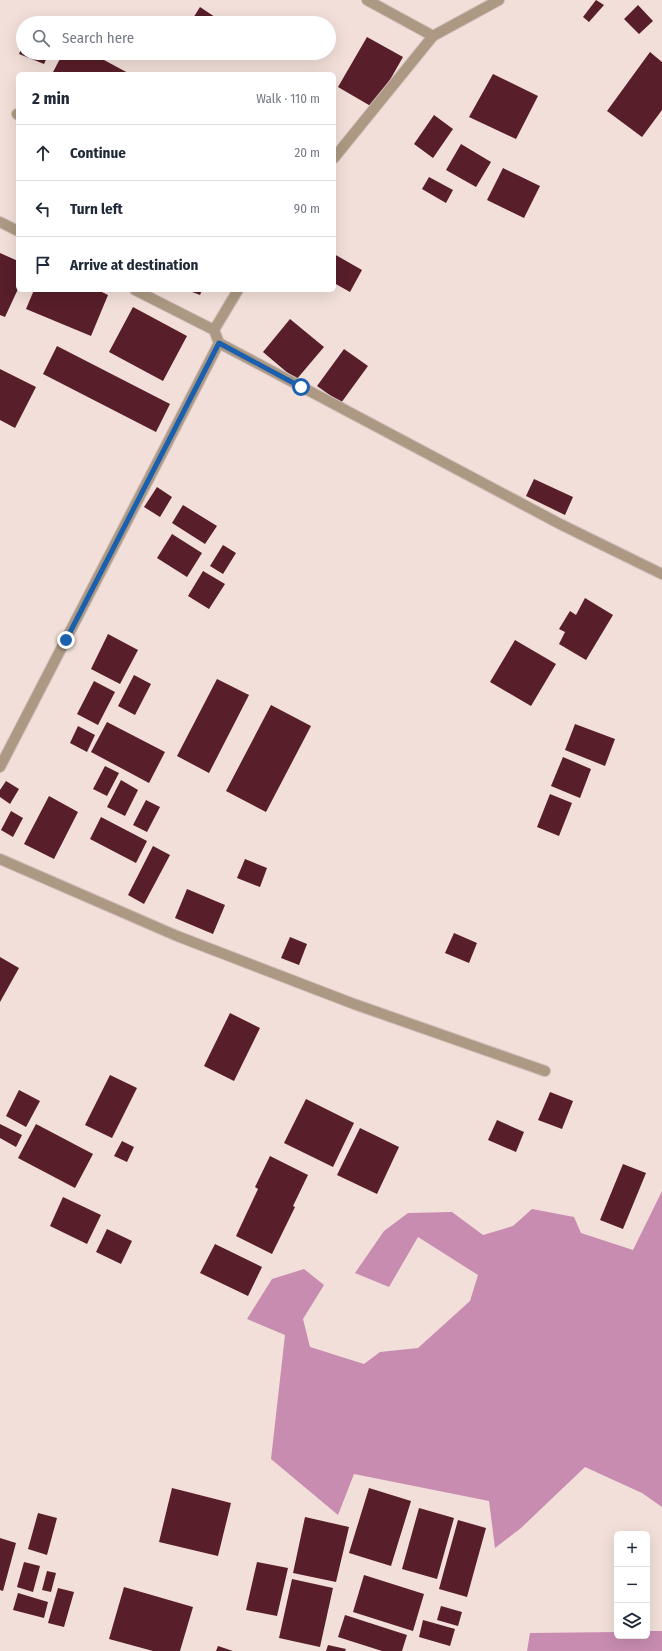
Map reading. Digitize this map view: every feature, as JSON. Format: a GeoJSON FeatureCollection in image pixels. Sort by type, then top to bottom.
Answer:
{"type":"FeatureCollection","features":[{"type":"Feature","properties":{"kind":"street"},"geometry":{"type":"LineString","coordinates":[[367,0],[433,36]]}},
{"type":"Feature","properties":{"kind":"street"},"geometry":{"type":"LineString","coordinates":[[336,156],[433,36],[499,0]]}},
{"type":"Feature","properties":{"kind":"street"},"geometry":{"type":"LineString","coordinates":[[0,222],[16,230]]}},
{"type":"Feature","properties":{"kind":"street"},"geometry":{"type":"LineString","coordinates":[[139,292],[214,330],[219,343],[560,524],[662,574]]}},
{"type":"Feature","properties":{"kind":"street"},"geometry":{"type":"LineString","coordinates":[[214,330],[237,292]]}},
{"type":"Feature","properties":{"kind":"street"},"geometry":{"type":"LineString","coordinates":[[0,767],[219,343]]}},
{"type":"Feature","properties":{"kind":"street"},"geometry":{"type":"LineString","coordinates":[[0,859],[178,936],[354,1004],[545,1071]]}},
{"type":"Feature","properties":{"kind":"shaded area"},"geometry":{"type":"Polygon","coordinates":[[[662,1191],[662,1507],[642,1493],[585,1467],[521,1528],[495,1548],[489,1501],[354,1474],[338,1515],[271,1459],[285,1335],[247,1319],[272,1279],[304,1269],[324,1285],[303,1319],[310,1347],[364,1364],[380,1352],[418,1348],[470,1301],[478,1275],[418,1237],[389,1287],[355,1273],[384,1231],[408,1213],[452,1212],[483,1235],[513,1226],[532,1209],[574,1217],[581,1233],[633,1250],[662,1191]]]}},
{"type":"Feature","properties":{"kind":"shaded area"},"geometry":{"type":"Polygon","coordinates":[[[650,1631],[662,1631],[662,1651],[527,1651],[530,1633],[614,1632],[614,1639],[650,1639],[650,1631]]]}},
{"type":"Feature","properties":{"kind":"building"},"geometry":{"type":"Polygon","coordinates":[[[596,0],[604,5],[589,22],[583,17],[596,0]]]}},
{"type":"Feature","properties":{"kind":"building"},"geometry":{"type":"Polygon","coordinates":[[[638,5],[653,21],[639,34],[624,19],[638,5]]]}},
{"type":"Feature","properties":{"kind":"building"},"geometry":{"type":"Polygon","coordinates":[[[200,7],[214,16],[194,16],[200,7]]]}},
{"type":"Feature","properties":{"kind":"building"},"geometry":{"type":"Polygon","coordinates":[[[367,37],[403,57],[374,108],[338,87],[367,37]]]}},
{"type":"Feature","properties":{"kind":"building"},"geometry":{"type":"Polygon","coordinates":[[[650,52],[662,62],[662,110],[642,137],[607,111],[650,52]]]}},
{"type":"Feature","properties":{"kind":"building"},"geometry":{"type":"Polygon","coordinates":[[[34,60],[46,60],[44,64],[34,60]]]}},
{"type":"Feature","properties":{"kind":"building"},"geometry":{"type":"Polygon","coordinates":[[[59,60],[104,60],[126,72],[53,72],[59,60]]]}},
{"type":"Feature","properties":{"kind":"building"},"geometry":{"type":"Polygon","coordinates":[[[493,74],[538,96],[516,139],[469,117],[493,74]]]}},
{"type":"Feature","properties":{"kind":"building"},"geometry":{"type":"Polygon","coordinates":[[[434,115],[453,129],[433,158],[414,144],[434,115]]]}},
{"type":"Feature","properties":{"kind":"building"},"geometry":{"type":"Polygon","coordinates":[[[461,144],[491,162],[476,187],[446,170],[461,144]]]}},
{"type":"Feature","properties":{"kind":"building"},"geometry":{"type":"Polygon","coordinates":[[[503,168],[540,186],[524,218],[487,200],[503,168]]]}},
{"type":"Feature","properties":{"kind":"building"},"geometry":{"type":"Polygon","coordinates":[[[429,177],[453,190],[446,203],[422,189],[429,177]]]}},
{"type":"Feature","properties":{"kind":"building"},"geometry":{"type":"Polygon","coordinates":[[[0,253],[16,260],[17,292],[5,317],[0,315],[0,253]]]}},
{"type":"Feature","properties":{"kind":"building"},"geometry":{"type":"Polygon","coordinates":[[[336,255],[362,270],[350,292],[336,284],[336,255]]]}},
{"type":"Feature","properties":{"kind":"building"},"geometry":{"type":"Polygon","coordinates":[[[33,292],[102,292],[108,295],[91,336],[26,309],[33,292]]]}},
{"type":"Feature","properties":{"kind":"building"},"geometry":{"type":"Polygon","coordinates":[[[192,292],[201,292],[200,295],[192,292]]]}},
{"type":"Feature","properties":{"kind":"building"},"geometry":{"type":"Polygon","coordinates":[[[133,307],[187,336],[163,381],[109,352],[133,307]]]}},
{"type":"Feature","properties":{"kind":"building"},"geometry":{"type":"Polygon","coordinates":[[[290,319],[324,347],[296,380],[263,352],[290,319]]]}},
{"type":"Feature","properties":{"kind":"building"},"geometry":{"type":"Polygon","coordinates":[[[57,346],[170,404],[156,432],[43,374],[57,346]]]}},
{"type":"Feature","properties":{"kind":"building"},"geometry":{"type":"Polygon","coordinates":[[[344,349],[368,366],[341,403],[317,386],[344,349]]]}},
{"type":"Feature","properties":{"kind":"building"},"geometry":{"type":"Polygon","coordinates":[[[0,369],[36,387],[15,428],[0,420],[0,369]]]}},
{"type":"Feature","properties":{"kind":"building"},"geometry":{"type":"Polygon","coordinates":[[[534,479],[573,497],[565,515],[526,496],[534,479]]]}},
{"type":"Feature","properties":{"kind":"building"},"geometry":{"type":"Polygon","coordinates":[[[157,487],[172,497],[160,517],[144,507],[157,487]]]}},
{"type":"Feature","properties":{"kind":"building"},"geometry":{"type":"Polygon","coordinates":[[[183,505],[217,526],[205,544],[172,523],[183,505]]]}},
{"type":"Feature","properties":{"kind":"building"},"geometry":{"type":"Polygon","coordinates":[[[172,534],[202,553],[187,577],[157,558],[172,534]]]}},
{"type":"Feature","properties":{"kind":"building"},"geometry":{"type":"Polygon","coordinates":[[[223,545],[236,553],[223,574],[210,566],[223,545]]]}},
{"type":"Feature","properties":{"kind":"building"},"geometry":{"type":"Polygon","coordinates":[[[203,571],[225,584],[209,609],[188,596],[203,571]]]}},
{"type":"Feature","properties":{"kind":"building"},"geometry":{"type":"Polygon","coordinates":[[[585,598],[613,615],[586,660],[559,644],[565,632],[559,629],[570,611],[576,615],[585,598]]]}},
{"type":"Feature","properties":{"kind":"building"},"geometry":{"type":"Polygon","coordinates":[[[108,634],[138,650],[120,684],[91,669],[108,634]]]}},
{"type":"Feature","properties":{"kind":"building"},"geometry":{"type":"Polygon","coordinates":[[[515,640],[556,664],[531,706],[490,682],[515,640]]]}},
{"type":"Feature","properties":{"kind":"building"},"geometry":{"type":"Polygon","coordinates":[[[134,675],[151,684],[135,715],[118,706],[134,675]]]}},
{"type":"Feature","properties":{"kind":"building"},"geometry":{"type":"Polygon","coordinates":[[[217,679],[249,695],[209,773],[177,756],[217,679]]]}},
{"type":"Feature","properties":{"kind":"building"},"geometry":{"type":"Polygon","coordinates":[[[94,681],[115,692],[98,725],[77,714],[94,681]]]}},
{"type":"Feature","properties":{"kind":"building"},"geometry":{"type":"Polygon","coordinates":[[[271,705],[311,726],[266,812],[226,791],[271,705]]]}},
{"type":"Feature","properties":{"kind":"building"},"geometry":{"type":"Polygon","coordinates":[[[107,722],[165,752],[149,783],[91,752],[107,722]]]}},
{"type":"Feature","properties":{"kind":"building"},"geometry":{"type":"Polygon","coordinates":[[[575,724],[615,739],[605,766],[565,750],[575,724]]]}},
{"type":"Feature","properties":{"kind":"building"},"geometry":{"type":"Polygon","coordinates":[[[78,726],[95,735],[87,752],[70,743],[78,726]]]}},
{"type":"Feature","properties":{"kind":"building"},"geometry":{"type":"Polygon","coordinates":[[[563,757],[591,769],[580,798],[551,786],[563,757]]]}},
{"type":"Feature","properties":{"kind":"building"},"geometry":{"type":"Polygon","coordinates":[[[105,766],[119,773],[107,796],[93,789],[105,766]]]}},
{"type":"Feature","properties":{"kind":"building"},"geometry":{"type":"Polygon","coordinates":[[[121,780],[138,790],[125,816],[107,807],[121,780]]]}},
{"type":"Feature","properties":{"kind":"building"},"geometry":{"type":"Polygon","coordinates":[[[6,781],[19,789],[10,804],[0,797],[0,790],[6,781]]]}},
{"type":"Feature","properties":{"kind":"building"},"geometry":{"type":"Polygon","coordinates":[[[550,794],[572,803],[559,836],[537,827],[550,794]]]}},
{"type":"Feature","properties":{"kind":"building"},"geometry":{"type":"Polygon","coordinates":[[[49,796],[78,812],[54,859],[24,844],[49,796]]]}},
{"type":"Feature","properties":{"kind":"building"},"geometry":{"type":"Polygon","coordinates":[[[146,800],[160,807],[147,832],[133,825],[146,800]]]}},
{"type":"Feature","properties":{"kind":"building"},"geometry":{"type":"Polygon","coordinates":[[[11,811],[23,818],[13,837],[1,830],[11,811]]]}},
{"type":"Feature","properties":{"kind":"building"},"geometry":{"type":"Polygon","coordinates":[[[101,817],[147,841],[136,863],[90,839],[101,817]]]}},
{"type":"Feature","properties":{"kind":"building"},"geometry":{"type":"Polygon","coordinates":[[[153,846],[170,855],[144,904],[128,895],[153,846]]]}},
{"type":"Feature","properties":{"kind":"building"},"geometry":{"type":"Polygon","coordinates":[[[245,859],[267,868],[260,887],[237,878],[245,859]]]}},
{"type":"Feature","properties":{"kind":"building"},"geometry":{"type":"Polygon","coordinates":[[[187,889],[225,905],[213,934],[175,918],[187,889]]]}},
{"type":"Feature","properties":{"kind":"building"},"geometry":{"type":"Polygon","coordinates":[[[454,933],[477,943],[469,963],[445,953],[454,933]]]}},
{"type":"Feature","properties":{"kind":"building"},"geometry":{"type":"Polygon","coordinates":[[[290,937],[307,944],[299,965],[281,958],[290,937]]]}},
{"type":"Feature","properties":{"kind":"building"},"geometry":{"type":"Polygon","coordinates":[[[0,957],[19,968],[0,1002],[0,957]]]}},
{"type":"Feature","properties":{"kind":"building"},"geometry":{"type":"Polygon","coordinates":[[[230,1013],[260,1028],[234,1081],[204,1066],[230,1013]]]}},
{"type":"Feature","properties":{"kind":"building"},"geometry":{"type":"Polygon","coordinates":[[[110,1075],[137,1088],[112,1138],[85,1125],[110,1075]]]}},
{"type":"Feature","properties":{"kind":"building"},"geometry":{"type":"Polygon","coordinates":[[[19,1090],[40,1101],[26,1127],[6,1116],[19,1090]]]}},
{"type":"Feature","properties":{"kind":"building"},"geometry":{"type":"Polygon","coordinates":[[[550,1092],[573,1101],[562,1129],[538,1120],[550,1092]]]}},
{"type":"Feature","properties":{"kind":"building"},"geometry":{"type":"Polygon","coordinates":[[[306,1099],[354,1123],[333,1167],[284,1143],[306,1099]]]}},
{"type":"Feature","properties":{"kind":"building"},"geometry":{"type":"Polygon","coordinates":[[[497,1120],[524,1132],[516,1152],[488,1140],[497,1120]]]}},
{"type":"Feature","properties":{"kind":"building"},"geometry":{"type":"Polygon","coordinates":[[[0,1124],[22,1135],[16,1147],[0,1138],[0,1124]]]}},
{"type":"Feature","properties":{"kind":"building"},"geometry":{"type":"Polygon","coordinates":[[[36,1124],[93,1154],[75,1188],[18,1158],[36,1124]]]}},
{"type":"Feature","properties":{"kind":"building"},"geometry":{"type":"Polygon","coordinates":[[[360,1128],[399,1147],[377,1194],[337,1175],[360,1128]]]}},
{"type":"Feature","properties":{"kind":"building"},"geometry":{"type":"Polygon","coordinates":[[[122,1141],[134,1147],[127,1162],[114,1156],[122,1141]]]}},
{"type":"Feature","properties":{"kind":"building"},"geometry":{"type":"Polygon","coordinates":[[[270,1156],[308,1175],[293,1206],[295,1207],[272,1254],[236,1236],[258,1189],[255,1187],[270,1156]]]}},
{"type":"Feature","properties":{"kind":"building"},"geometry":{"type":"Polygon","coordinates":[[[623,1164],[646,1173],[623,1229],[600,1220],[623,1164]]]}},
{"type":"Feature","properties":{"kind":"building"},"geometry":{"type":"Polygon","coordinates":[[[63,1197],[101,1215],[87,1244],[50,1226],[63,1197]]]}},
{"type":"Feature","properties":{"kind":"building"},"geometry":{"type":"Polygon","coordinates":[[[107,1229],[132,1241],[121,1264],[96,1252],[107,1229]]]}},
{"type":"Feature","properties":{"kind":"building"},"geometry":{"type":"Polygon","coordinates":[[[215,1244],[262,1267],[248,1296],[200,1273],[215,1244]]]}},
{"type":"Feature","properties":{"kind":"building"},"geometry":{"type":"Polygon","coordinates":[[[172,1488],[231,1503],[218,1556],[159,1542],[172,1488]]]}},
{"type":"Feature","properties":{"kind":"building"},"geometry":{"type":"Polygon","coordinates":[[[369,1488],[411,1501],[391,1566],[349,1553],[369,1488]]]}},
{"type":"Feature","properties":{"kind":"building"},"geometry":{"type":"Polygon","coordinates":[[[419,1508],[454,1518],[437,1579],[402,1569],[419,1508]]]}},
{"type":"Feature","properties":{"kind":"building"},"geometry":{"type":"Polygon","coordinates":[[[38,1513],[57,1518],[47,1555],[28,1549],[38,1513]]]}},
{"type":"Feature","properties":{"kind":"building"},"geometry":{"type":"Polygon","coordinates":[[[305,1517],[349,1527],[336,1582],[293,1573],[305,1517]]]}},
{"type":"Feature","properties":{"kind":"building"},"geometry":{"type":"Polygon","coordinates":[[[458,1520],[486,1528],[467,1597],[439,1589],[458,1520]]]}},
{"type":"Feature","properties":{"kind":"building"},"geometry":{"type":"Polygon","coordinates":[[[0,1538],[16,1543],[3,1591],[0,1590],[0,1538]]]}},
{"type":"Feature","properties":{"kind":"building"},"geometry":{"type":"Polygon","coordinates":[[[24,1562],[40,1566],[33,1592],[17,1587],[24,1562]]]}},
{"type":"Feature","properties":{"kind":"building"},"geometry":{"type":"Polygon","coordinates":[[[257,1562],[288,1568],[277,1616],[246,1610],[257,1562]]]}},
{"type":"Feature","properties":{"kind":"building"},"geometry":{"type":"Polygon","coordinates":[[[47,1571],[56,1573],[51,1592],[42,1590],[47,1571]]]}},
{"type":"Feature","properties":{"kind":"building"},"geometry":{"type":"Polygon","coordinates":[[[364,1575],[424,1594],[413,1631],[353,1612],[364,1575]]]}},
{"type":"Feature","properties":{"kind":"building"},"geometry":{"type":"Polygon","coordinates":[[[292,1579],[333,1588],[320,1647],[279,1638],[292,1579]]]}},
{"type":"Feature","properties":{"kind":"building"},"geometry":{"type":"Polygon","coordinates":[[[124,1587],[193,1607],[180,1651],[153,1651],[109,1639],[124,1587]]]}},
{"type":"Feature","properties":{"kind":"building"},"geometry":{"type":"Polygon","coordinates":[[[58,1588],[74,1592],[64,1627],[48,1623],[58,1588]]]}},
{"type":"Feature","properties":{"kind":"building"},"geometry":{"type":"Polygon","coordinates":[[[18,1593],[48,1602],[44,1618],[13,1610],[18,1593]]]}},
{"type":"Feature","properties":{"kind":"building"},"geometry":{"type":"Polygon","coordinates":[[[441,1606],[462,1612],[458,1626],[437,1620],[441,1606]]]}},
{"type":"Feature","properties":{"kind":"building"},"geometry":{"type":"Polygon","coordinates":[[[345,1615],[407,1635],[402,1651],[382,1651],[338,1637],[345,1615]]]}},
{"type":"Feature","properties":{"kind":"building"},"geometry":{"type":"Polygon","coordinates":[[[423,1620],[455,1629],[450,1646],[419,1637],[423,1620]]]}},
{"type":"Feature","properties":{"kind":"building"},"geometry":{"type":"Polygon","coordinates":[[[328,1645],[346,1649],[345,1651],[326,1651],[328,1645]]]}},
{"type":"Feature","properties":{"kind":"building"},"geometry":{"type":"Polygon","coordinates":[[[218,1646],[233,1651],[216,1651],[218,1646]]]}},
{"type":"Feature","properties":{"kind":"route"},"geometry":{"type":"LineString","coordinates":[[66,640],[219,343],[301,387]]}}]}
